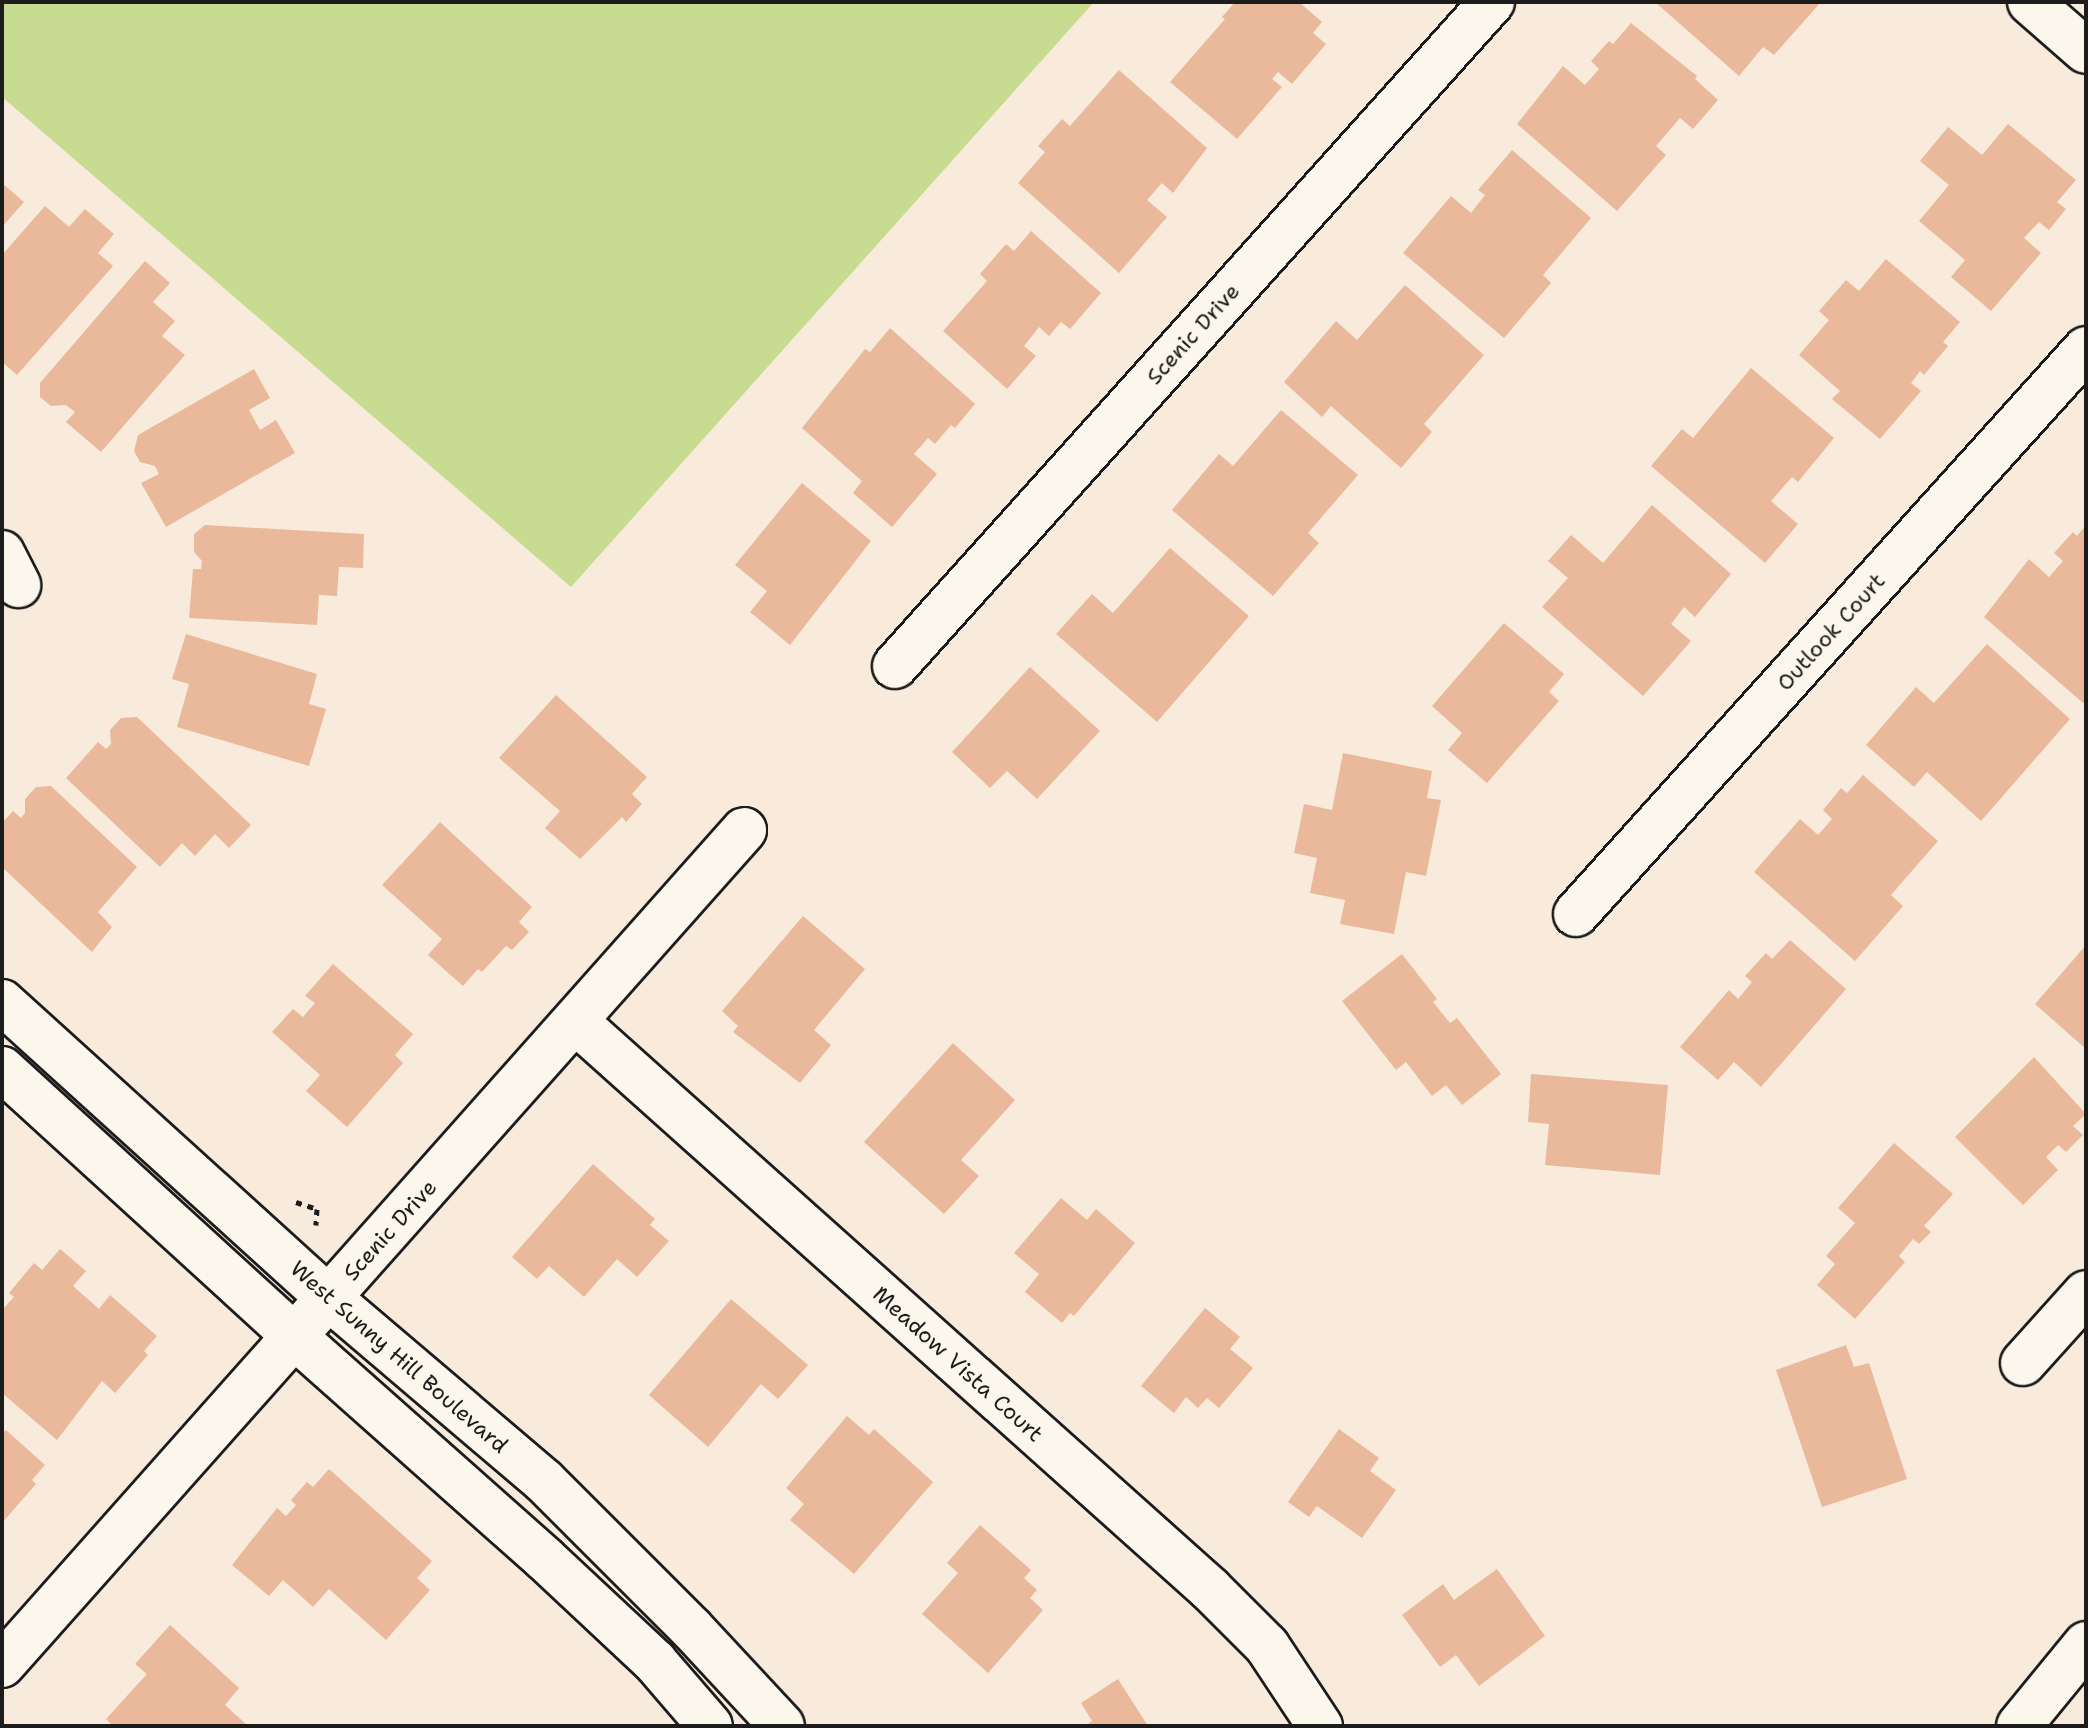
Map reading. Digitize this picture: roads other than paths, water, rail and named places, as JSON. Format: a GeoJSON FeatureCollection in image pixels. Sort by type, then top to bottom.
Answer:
{"type":"FeatureCollection","features":[{"type":"Feature","properties":{"kind":"street","name":"Scenic Drive"},"geometry":{"type":"LineString","coordinates":[[895,666],[1492,2]]}},
{"type":"Feature","properties":{"kind":"street"},"geometry":{"type":"LineString","coordinates":[[2030,2],[2086,51]]}},
{"type":"Feature","properties":{"kind":"street","name":"Outlook Court"},"geometry":{"type":"LineString","coordinates":[[1576,914],[2086,349]]}},
{"type":"Feature","properties":{"kind":"street","name":"Scenic Drive"},"geometry":{"type":"LineString","coordinates":[[2,1665],[744,830]]}},
{"type":"Feature","properties":{"kind":"street","name":"West Sunny Hill Boulevard"},"geometry":{"type":"LineString","coordinates":[[2,1002],[329,1298],[544,1481],[692,1629],[782,1726]]}},
{"type":"Feature","properties":{"kind":"street","name":"Meadow Vista Court"},"geometry":{"type":"LineString","coordinates":[[575,1021],[1210,1589],[1267,1646],[1320,1726]]}},
{"type":"Feature","properties":{"kind":"street"},"geometry":{"type":"LineString","coordinates":[[2,1069],[295,1337],[545,1559],[655,1662],[710,1726]]}},
{"type":"Feature","properties":{"kind":"street"},"geometry":{"type":"LineString","coordinates":[[2023,1363],[2086,1293]]}},
{"type":"Feature","properties":{"kind":"street"},"geometry":{"type":"LineString","coordinates":[[2019,1726],[2086,1644]]}}]}
